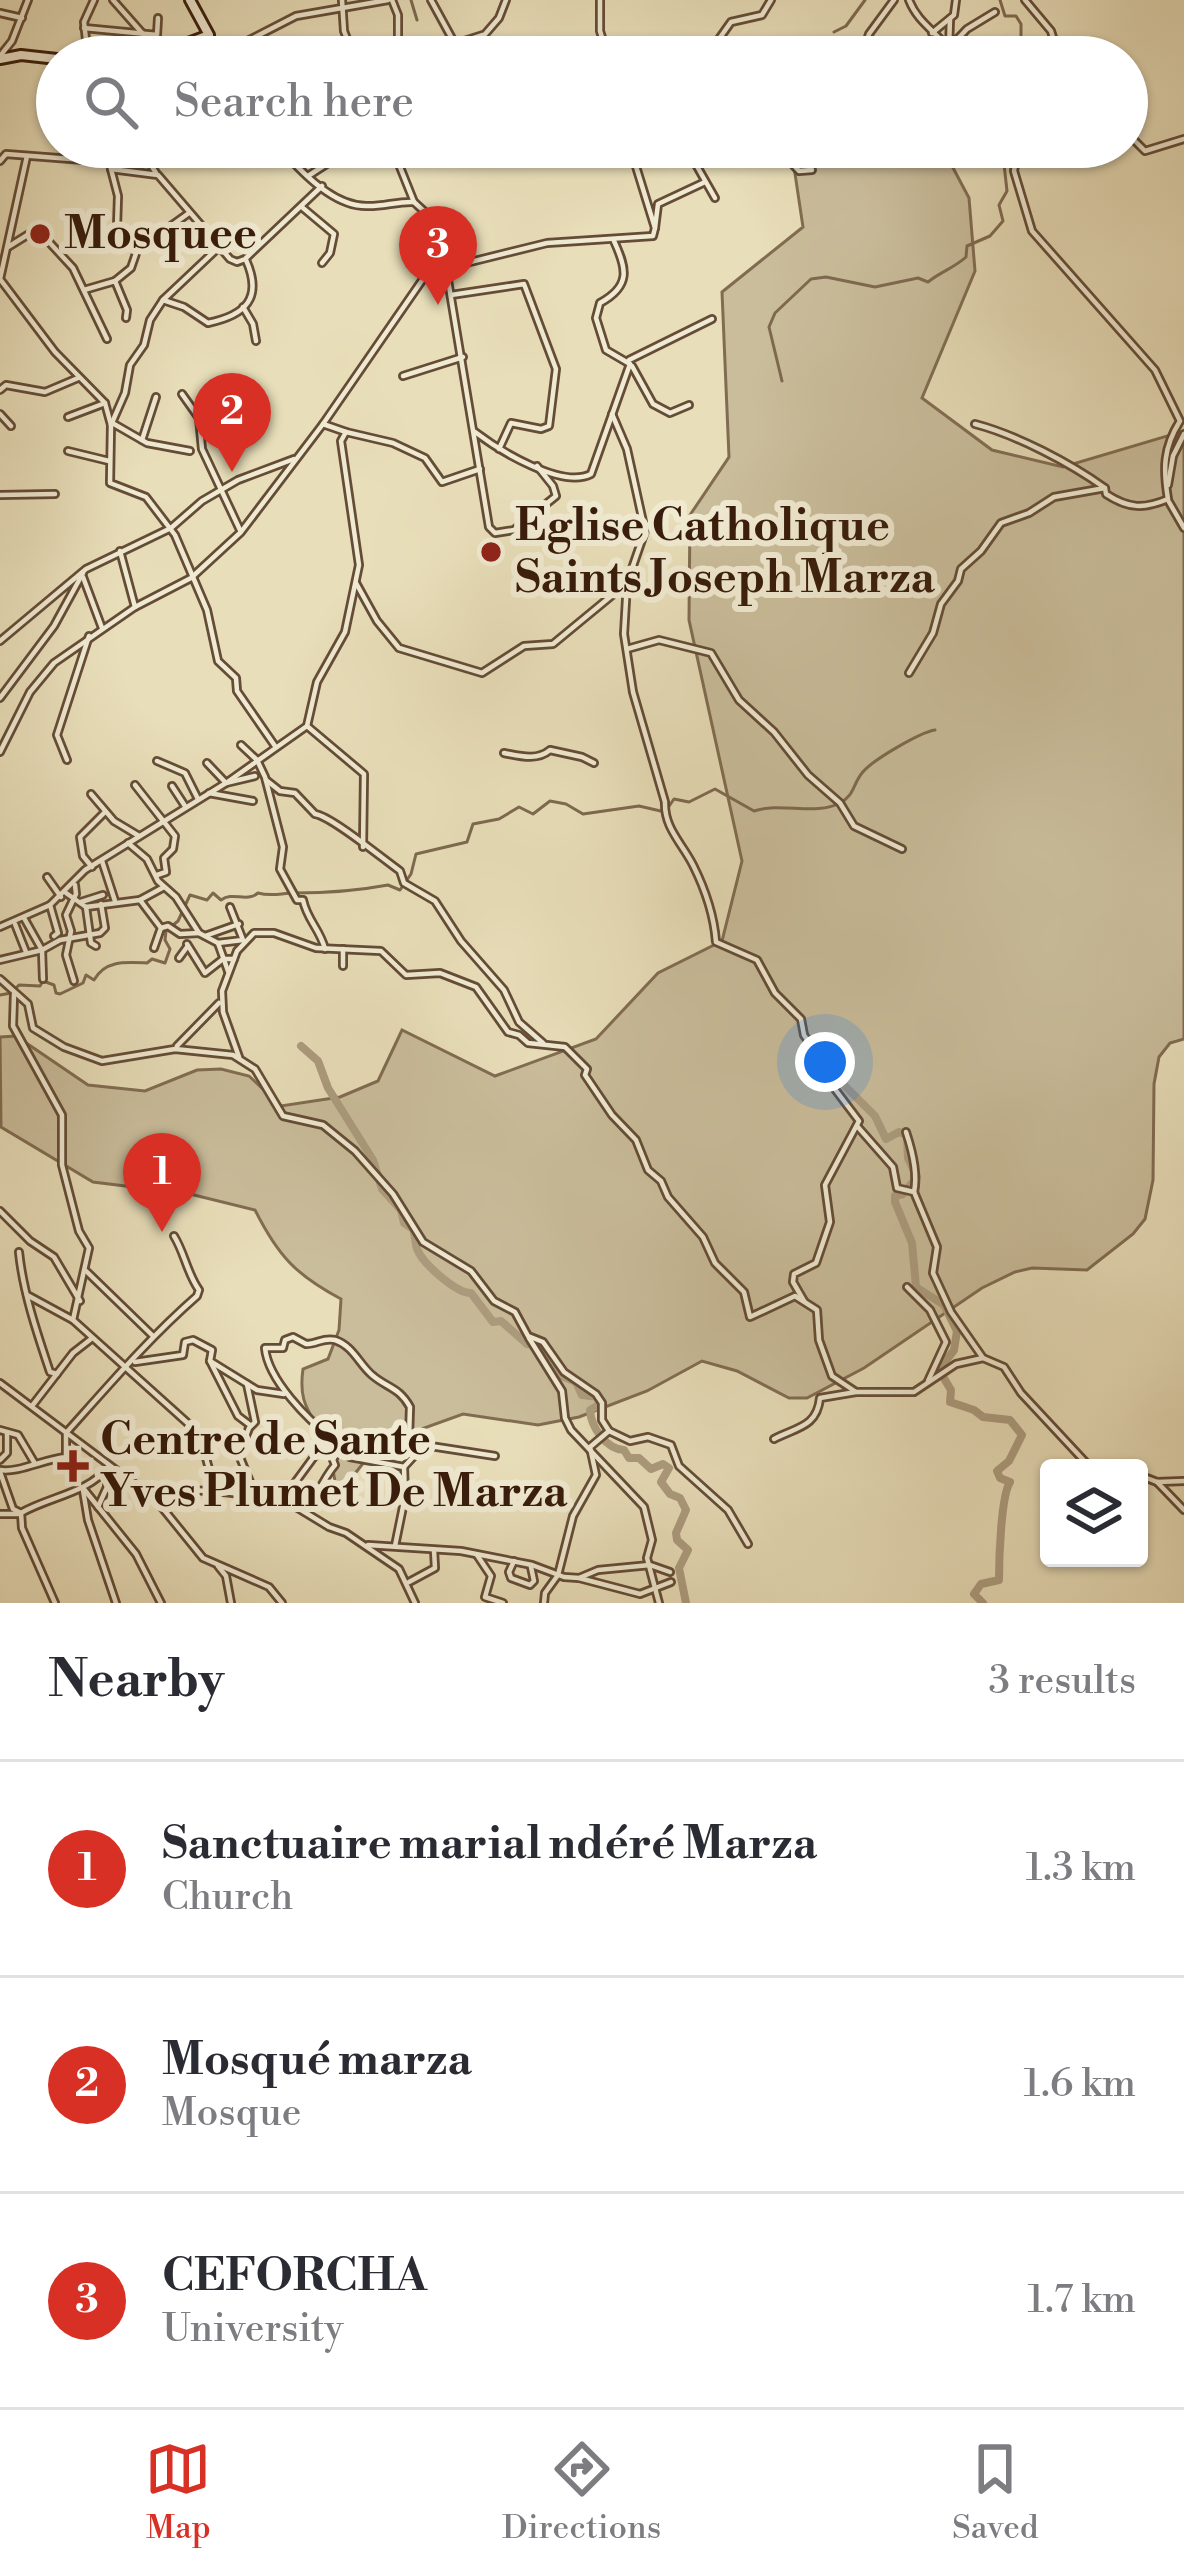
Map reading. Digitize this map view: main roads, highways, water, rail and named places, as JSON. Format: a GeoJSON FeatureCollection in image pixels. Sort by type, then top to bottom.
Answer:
{"type":"FeatureCollection","features":[{"type":"Feature","properties":{"kind":"waterway"},"geometry":{"type":"LineString","coordinates":[[411,0],[417,20]]}},
{"type":"Feature","properties":{"kind":"waterway"},"geometry":{"type":"LineString","coordinates":[[834,32],[846,26],[865,0]]}},
{"type":"Feature","properties":{"kind":"waterway"},"geometry":{"type":"LineString","coordinates":[[1000,0],[1005,16],[1016,16],[1021,24],[1021,36]]}},
{"type":"Feature","properties":{"kind":"waterway"},"geometry":{"type":"LineString","coordinates":[[782,381],[769,327],[775,313],[811,279],[826,277],[875,287],[918,278],[928,282],[957,264],[966,257],[967,246],[990,236],[1003,221],[999,205],[1007,191],[1004,168]]}},
{"type":"Feature","properties":{"kind":"waterway"},"geometry":{"type":"LineString","coordinates":[[0,995],[19,985],[40,986],[43,981],[60,994],[83,983],[86,975],[94,980],[116,964],[152,959],[165,963],[170,949],[166,931],[178,921],[190,895],[207,900],[213,893],[221,900],[258,893],[388,885],[400,890],[416,854],[467,842],[473,824],[499,819],[519,807],[533,814],[550,801],[583,814],[639,806],[665,812],[674,799],[689,802],[715,789],[754,811],[831,807],[848,797],[862,773],[876,761],[935,730]]}},
{"type":"Feature","properties":{"kind":"waterway"},"geometry":{"type":"LineString","coordinates":[[301,1046],[318,1061],[328,1088],[373,1160],[382,1189],[413,1229],[417,1249],[426,1262],[449,1283],[471,1293],[493,1322],[501,1321],[527,1344],[540,1346],[554,1360],[557,1374],[576,1382],[582,1395],[598,1397],[591,1417],[606,1441],[651,1469],[663,1464],[669,1468],[661,1482],[686,1510],[676,1533],[688,1550],[679,1568],[686,1603]]}},
{"type":"Feature","properties":{"kind":"waterway"},"geometry":{"type":"LineString","coordinates":[[829,1070],[875,1116],[886,1139],[899,1132],[907,1135],[908,1158],[917,1177],[903,1194],[895,1196],[895,1202],[912,1243],[916,1287],[944,1305],[957,1331],[954,1350],[939,1370],[951,1390],[950,1402],[983,1417],[1010,1420],[1022,1435],[1009,1461],[997,1471],[1010,1482],[999,1580],[981,1584],[974,1594],[983,1603]]}},
{"type":"Feature","properties":{"kind":"place","name":"Mosquee"},"geometry":{"type":"Point","coordinates":[40,234]}},
{"type":"Feature","properties":{"kind":"place","name":"CEFORCHA"},"geometry":{"type":"Point","coordinates":[438,305]}},
{"type":"Feature","properties":{"kind":"place","name":"Mosqué marza"},"geometry":{"type":"Point","coordinates":[232,472]}},
{"type":"Feature","properties":{"kind":"place","name":"Eglise Catholique Saints Joseph Marza"},"geometry":{"type":"Point","coordinates":[491,552]}},
{"type":"Feature","properties":{"kind":"place","name":"Sanctuaire marial ndéré Marza"},"geometry":{"type":"Point","coordinates":[162,1232]}},
{"type":"Feature","properties":{"kind":"place","name":"Centre de Sante Yves Plumet De Marza"},"geometry":{"type":"Point","coordinates":[73,1466]}}]}
